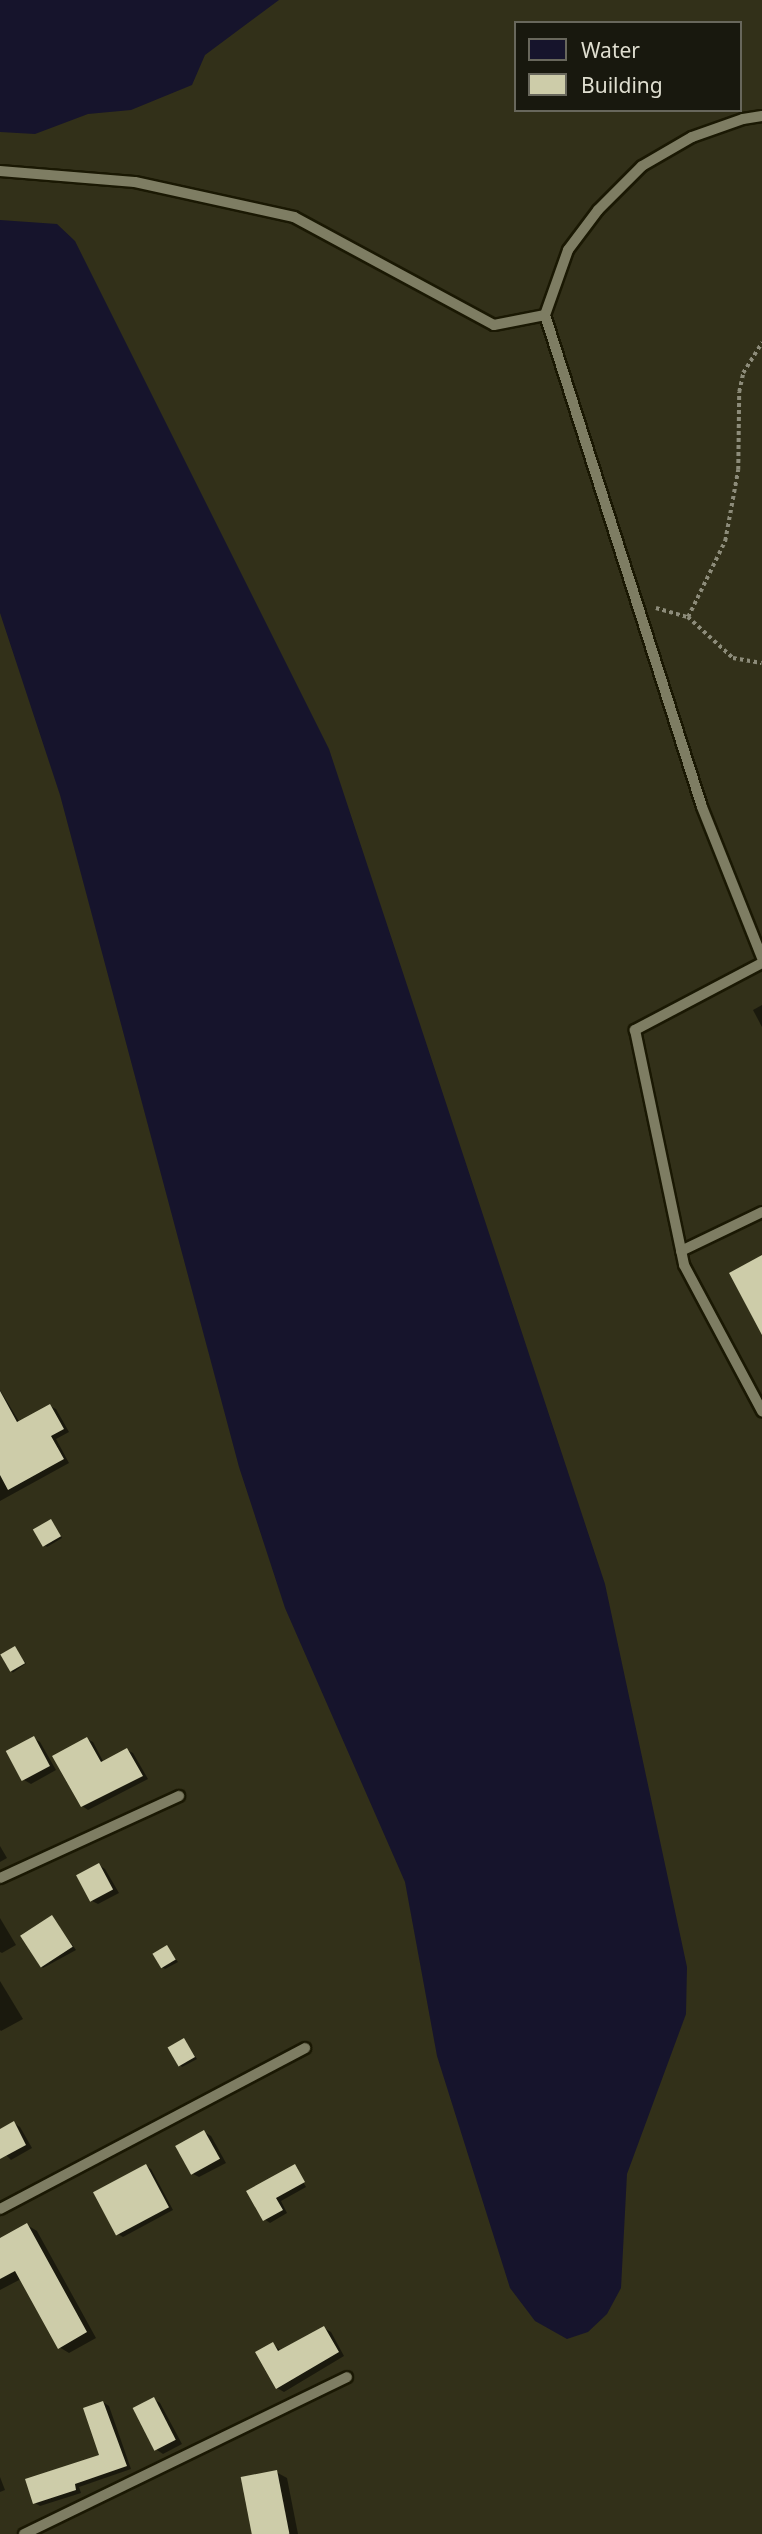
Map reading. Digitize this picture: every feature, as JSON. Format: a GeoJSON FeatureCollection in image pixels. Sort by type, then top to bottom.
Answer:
{"type":"FeatureCollection","features":[{"type":"Feature","properties":{"kind":"lane"},"geometry":{"type":"LineString","coordinates":[[762,116],[743,119],[692,136],[642,166],[598,210],[568,250],[545,315],[702,807],[762,960],[635,1030],[684,1265],[762,1411]]}},
{"type":"Feature","properties":{"kind":"lane"},"geometry":{"type":"LineString","coordinates":[[0,171],[135,182],[295,217],[494,325],[545,315]]}},
{"type":"Feature","properties":{"kind":"lane"},"geometry":{"type":"LineString","coordinates":[[681,1251],[762,1212]]}},
{"type":"Feature","properties":{"kind":"lane"},"geometry":{"type":"LineString","coordinates":[[0,1878],[179,1796]]}},
{"type":"Feature","properties":{"kind":"lane"},"geometry":{"type":"LineString","coordinates":[[0,2208],[305,2048]]}},
{"type":"Feature","properties":{"kind":"lane"},"geometry":{"type":"LineString","coordinates":[[24,2534],[347,2377]]}},
{"type":"Feature","properties":{"kind":"path"},"geometry":{"type":"LineString","coordinates":[[688,617],[724,541],[738,470],[738,392],[743,373],[762,343]]}},
{"type":"Feature","properties":{"kind":"path"},"geometry":{"type":"LineString","coordinates":[[636,602],[688,617],[733,658],[762,663]]}},
{"type":"Feature","properties":{"kind":"water"},"geometry":{"type":"Polygon","coordinates":[[[0,0],[279,0],[205,55],[192,85],[131,110],[88,114],[35,134],[0,132],[0,0]]]}},
{"type":"Feature","properties":{"kind":"water"},"geometry":{"type":"Polygon","coordinates":[[[0,220],[57,224],[75,241],[329,749],[605,1584],[687,1967],[686,2014],[627,2174],[621,2288],[607,2314],[588,2332],[567,2339],[535,2321],[510,2288],[437,2056],[405,1882],[285,1608],[239,1467],[60,795],[0,613],[0,220]]]}},
{"type":"Feature","properties":{"kind":"building"},"geometry":{"type":"Polygon","coordinates":[[[762,1255],[762,1335],[729,1273],[762,1255]]]}},
{"type":"Feature","properties":{"kind":"building"},"geometry":{"type":"Polygon","coordinates":[[[0,1391],[17,1422],[50,1404],[64,1429],[51,1436],[64,1459],[8,1490],[0,1475],[0,1391]]]}},
{"type":"Feature","properties":{"kind":"building"},"geometry":{"type":"Polygon","coordinates":[[[51,1519],[61,1536],[43,1547],[33,1530],[51,1519]]]}},
{"type":"Feature","properties":{"kind":"building"},"geometry":{"type":"Polygon","coordinates":[[[15,1646],[25,1663],[10,1672],[0,1654],[15,1646]]]}},
{"type":"Feature","properties":{"kind":"building"},"geometry":{"type":"Polygon","coordinates":[[[34,1736],[50,1766],[22,1781],[6,1751],[34,1736]]]}},
{"type":"Feature","properties":{"kind":"building"},"geometry":{"type":"Polygon","coordinates":[[[87,1737],[101,1762],[127,1748],[143,1776],[81,1807],[52,1756],[87,1737]]]}},
{"type":"Feature","properties":{"kind":"building"},"geometry":{"type":"Polygon","coordinates":[[[99,1863],[113,1889],[90,1902],[76,1875],[99,1863]]]}},
{"type":"Feature","properties":{"kind":"building"},"geometry":{"type":"Polygon","coordinates":[[[52,1915],[73,1947],[41,1968],[20,1936],[52,1915]]]}},
{"type":"Feature","properties":{"kind":"building"},"geometry":{"type":"Polygon","coordinates":[[[167,1945],[176,1960],[161,1968],[152,1954],[167,1945]]]}},
{"type":"Feature","properties":{"kind":"building"},"geometry":{"type":"Polygon","coordinates":[[[184,2038],[195,2057],[179,2067],[168,2048],[184,2038]]]}},
{"type":"Feature","properties":{"kind":"building"},"geometry":{"type":"Polygon","coordinates":[[[14,2121],[26,2145],[0,2159],[0,2129],[14,2121]]]}},
{"type":"Feature","properties":{"kind":"building"},"geometry":{"type":"Polygon","coordinates":[[[204,2130],[220,2159],[191,2175],[175,2146],[204,2130]]]}},
{"type":"Feature","properties":{"kind":"building"},"geometry":{"type":"Polygon","coordinates":[[[146,2164],[169,2207],[116,2235],[93,2192],[146,2164]]]}},
{"type":"Feature","properties":{"kind":"building"},"geometry":{"type":"Polygon","coordinates":[[[295,2164],[305,2182],[276,2198],[283,2210],[263,2221],[246,2191],[295,2164]]]}},
{"type":"Feature","properties":{"kind":"building"},"geometry":{"type":"Polygon","coordinates":[[[27,2223],[87,2332],[58,2349],[15,2271],[0,2279],[0,2238],[27,2223]]]}},
{"type":"Feature","properties":{"kind":"building"},"geometry":{"type":"Polygon","coordinates":[[[324,2326],[339,2352],[276,2389],[255,2352],[273,2342],[278,2351],[324,2326]]]}},
{"type":"Feature","properties":{"kind":"building"},"geometry":{"type":"Polygon","coordinates":[[[154,2397],[176,2440],[154,2451],[133,2408],[154,2397]]]}},
{"type":"Feature","properties":{"kind":"building"},"geometry":{"type":"Polygon","coordinates":[[[103,2401],[127,2466],[75,2484],[76,2490],[33,2504],[25,2479],[99,2455],[83,2408],[103,2401]]]}},
{"type":"Feature","properties":{"kind":"building"},"geometry":{"type":"Polygon","coordinates":[[[277,2470],[289,2534],[252,2534],[241,2477],[277,2470]]]}}]}
